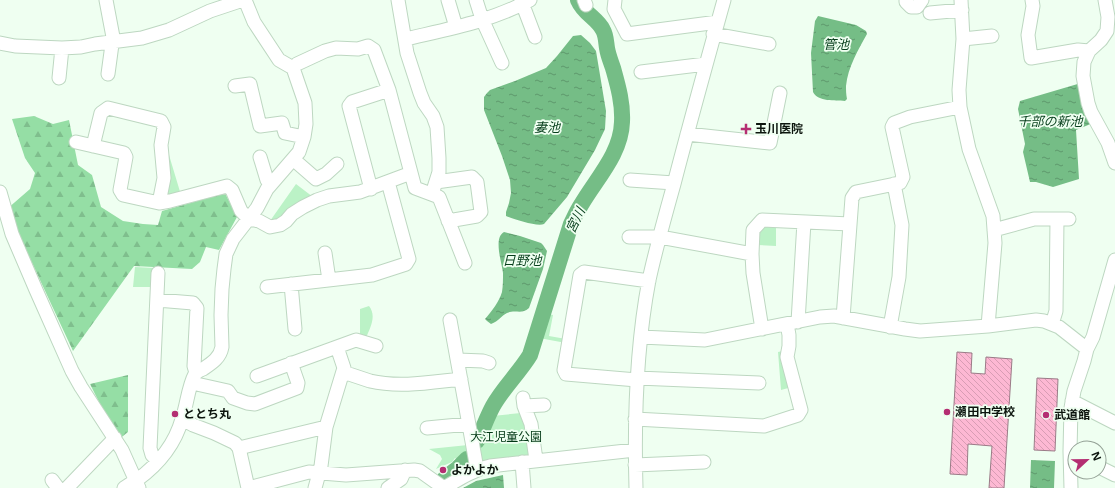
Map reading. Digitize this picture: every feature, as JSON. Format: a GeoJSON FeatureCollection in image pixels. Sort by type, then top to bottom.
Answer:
{"type":"FeatureCollection","features":[{"type":"Feature","properties":{"kind":"street"},"geometry":{"type":"LineString","coordinates":[[106,0],[113,37],[108,74]]}},
{"type":"Feature","properties":{"kind":"street"},"geometry":{"type":"LineString","coordinates":[[0,43],[15,46],[62,48],[81,47],[142,38],[169,30],[210,11],[244,0],[254,22],[279,60],[293,68],[305,103],[306,124],[304,137],[299,152],[270,185],[257,208],[233,239],[226,254],[222,289],[221,352],[218,358],[194,378]]}},
{"type":"Feature","properties":{"kind":"street"},"geometry":{"type":"LineString","coordinates":[[398,0],[408,53],[420,93],[424,103],[433,116],[437,128],[439,172],[434,188],[465,263]]}},
{"type":"Feature","properties":{"kind":"street"},"geometry":{"type":"LineString","coordinates":[[448,0],[456,27]]}},
{"type":"Feature","properties":{"kind":"street"},"geometry":{"type":"LineString","coordinates":[[476,0],[482,19],[502,63]]}},
{"type":"Feature","properties":{"kind":"street"},"geometry":{"type":"LineString","coordinates":[[615,0],[614,9],[627,34],[715,30],[769,44]]}},
{"type":"Feature","properties":{"kind":"street"},"geometry":{"type":"LineString","coordinates":[[636,488],[634,450],[637,379],[649,281],[724,0]]}},
{"type":"Feature","properties":{"kind":"street"},"geometry":{"type":"LineString","coordinates":[[906,0],[911,7],[917,7],[922,0]]}},
{"type":"Feature","properties":{"kind":"street"},"geometry":{"type":"LineString","coordinates":[[1032,0],[1033,6],[1028,35],[1031,58],[1078,50],[1089,51]]}},
{"type":"Feature","properties":{"kind":"street"},"geometry":{"type":"LineString","coordinates":[[1105,0],[1112,17],[1107,31],[1101,40],[1089,51],[1084,62],[1083,76],[1091,112],[1111,150],[1115,163]]}},
{"type":"Feature","properties":{"kind":"street"},"geometry":{"type":"LineString","coordinates":[[406,39],[482,19],[524,2],[535,37]]}},
{"type":"Feature","properties":{"kind":"street"},"geometry":{"type":"LineString","coordinates":[[930,12],[961,5],[963,39],[959,90],[960,106],[969,149],[993,216],[995,243],[988,326]]}},
{"type":"Feature","properties":{"kind":"street"},"geometry":{"type":"LineString","coordinates":[[963,39],[992,36]]}},
{"type":"Feature","properties":{"kind":"street"},"geometry":{"type":"LineString","coordinates":[[293,68],[297,64],[325,51],[336,48],[358,49],[368,46],[374,50],[389,90],[415,188],[434,188],[472,177],[477,182],[481,212],[478,216],[448,221]]}},
{"type":"Feature","properties":{"kind":"street"},"geometry":{"type":"LineString","coordinates":[[59,78],[62,48]]}},
{"type":"Feature","properties":{"kind":"street"},"geometry":{"type":"LineString","coordinates":[[641,72],[706,64]]}},
{"type":"Feature","properties":{"kind":"street"},"geometry":{"type":"LineString","coordinates":[[235,86],[250,84],[260,126],[282,123],[285,134],[304,137]]}},
{"type":"Feature","properties":{"kind":"street"},"geometry":{"type":"LineString","coordinates":[[371,188],[349,106],[352,102],[389,90]]}},
{"type":"Feature","properties":{"kind":"street"},"geometry":{"type":"LineString","coordinates":[[687,134],[770,143],[780,93]]}},
{"type":"Feature","properties":{"kind":"street"},"geometry":{"type":"LineString","coordinates":[[843,318],[852,198],[856,192],[894,184],[900,182],[903,177],[892,127],[894,123],[910,117],[960,106]]}},
{"type":"Feature","properties":{"kind":"street"},"geometry":{"type":"LineString","coordinates":[[93,146],[101,113],[108,108],[161,121],[164,127],[161,145],[164,178],[159,203]]}},
{"type":"Feature","properties":{"kind":"street"},"geometry":{"type":"LineString","coordinates":[[76,142],[124,153],[126,157],[120,190],[122,195],[159,203],[227,186],[232,190],[241,211],[249,219],[259,221],[270,227],[280,225],[292,214],[317,200],[329,196],[360,192],[412,173]]}},
{"type":"Feature","properties":{"kind":"street"},"geometry":{"type":"LineString","coordinates":[[260,157],[270,185]]}},
{"type":"Feature","properties":{"kind":"street"},"geometry":{"type":"LineString","coordinates":[[293,159],[316,179],[326,174],[337,164]]}},
{"type":"Feature","properties":{"kind":"street"},"geometry":{"type":"LineString","coordinates":[[630,180],[674,183]]}},
{"type":"Feature","properties":{"kind":"street"},"geometry":{"type":"LineString","coordinates":[[267,287],[372,275],[406,264],[409,258],[388,182]]}},
{"type":"Feature","properties":{"kind":"street"},"geometry":{"type":"LineString","coordinates":[[890,327],[899,277],[902,226],[894,184]]}},
{"type":"Feature","properties":{"kind":"street"},"geometry":{"type":"LineString","coordinates":[[0,192],[4,223],[12,234],[72,370],[81,387],[122,450],[138,484]]}},
{"type":"Feature","properties":{"kind":"street"},"geometry":{"type":"LineString","coordinates":[[994,230],[1034,219],[1063,219],[1056,311],[1052,324]]}},
{"type":"Feature","properties":{"kind":"street"},"geometry":{"type":"LineString","coordinates":[[762,329],[753,273],[753,230],[762,220],[850,224]]}},
{"type":"Feature","properties":{"kind":"street"},"geometry":{"type":"LineString","coordinates":[[635,419],[764,426],[798,415],[801,410],[787,357],[804,222]]}},
{"type":"Feature","properties":{"kind":"street"},"geometry":{"type":"LineString","coordinates":[[629,237],[660,237],[752,254]]}},
{"type":"Feature","properties":{"kind":"street"},"geometry":{"type":"LineString","coordinates":[[325,253],[329,280]]}},
{"type":"Feature","properties":{"kind":"street"},"geometry":{"type":"LineString","coordinates":[[1072,440],[1072,401],[1087,349],[1093,337],[1115,260]]}},
{"type":"Feature","properties":{"kind":"street"},"geometry":{"type":"LineString","coordinates":[[649,281],[584,272],[580,275],[564,370],[566,374],[637,379],[759,384]]}},
{"type":"Feature","properties":{"kind":"street"},"geometry":{"type":"LineString","coordinates":[[158,273],[150,448],[152,455],[158,461]]}},
{"type":"Feature","properties":{"kind":"street"},"geometry":{"type":"LineString","coordinates":[[291,284],[295,329]]}},
{"type":"Feature","properties":{"kind":"street"},"geometry":{"type":"LineString","coordinates":[[138,484],[169,448],[177,434],[194,378],[197,308],[193,303],[157,300]]}},
{"type":"Feature","properties":{"kind":"street"},"geometry":{"type":"LineString","coordinates":[[641,337],[705,340],[820,317],[834,316],[890,327],[920,331],[988,326],[1036,320],[1044,321],[1059,327],[1087,349]]}},
{"type":"Feature","properties":{"kind":"street"},"geometry":{"type":"LineString","coordinates":[[450,320],[477,469]]}},
{"type":"Feature","properties":{"kind":"street"},"geometry":{"type":"LineString","coordinates":[[256,376],[356,340],[376,346]]}},
{"type":"Feature","properties":{"kind":"street"},"geometry":{"type":"LineString","coordinates":[[315,488],[322,466],[326,427],[344,368],[336,347]]}},
{"type":"Feature","properties":{"kind":"street"},"geometry":{"type":"LineString","coordinates":[[458,360],[483,361],[489,363]]}},
{"type":"Feature","properties":{"kind":"street"},"geometry":{"type":"LineString","coordinates":[[194,378],[228,392],[234,398],[247,404],[255,404],[297,388],[298,383],[291,363]]}},
{"type":"Feature","properties":{"kind":"street"},"geometry":{"type":"LineString","coordinates":[[343,372],[371,381],[389,383],[416,384],[461,379]]}},
{"type":"Feature","properties":{"kind":"street"},"geometry":{"type":"LineString","coordinates":[[1072,401],[1115,423]]}},
{"type":"Feature","properties":{"kind":"street"},"geometry":{"type":"LineString","coordinates":[[536,460],[531,424],[524,402],[544,405]]}},
{"type":"Feature","properties":{"kind":"street"},"geometry":{"type":"LineString","coordinates":[[182,419],[235,443],[239,448],[248,488],[309,472],[346,474],[405,470],[420,472],[444,488],[477,469],[490,466],[634,450]]}},
{"type":"Feature","properties":{"kind":"street"},"geometry":{"type":"LineString","coordinates":[[428,428],[469,424]]}},
{"type":"Feature","properties":{"kind":"street"},"geometry":{"type":"LineString","coordinates":[[239,448],[326,427]]}},
{"type":"Feature","properties":{"kind":"street"},"geometry":{"type":"LineString","coordinates":[[67,488],[115,438]]}},
{"type":"Feature","properties":{"kind":"street"},"geometry":{"type":"LineString","coordinates":[[522,462],[524,488]]}},
{"type":"Feature","properties":{"kind":"street"},"geometry":{"type":"LineString","coordinates":[[635,465],[704,462]]}},
{"type":"Feature","properties":{"kind":"street"},"geometry":{"type":"LineString","coordinates":[[388,488],[401,479],[405,470]]}},
{"type":"Feature","properties":{"kind":"street"},"geometry":{"type":"LineString","coordinates":[[124,488],[130,483],[138,484]]}},
{"type":"Feature","properties":{"kind":"green space"},"geometry":{"type":"Polygon","coordinates":[[[34,116],[53,124],[69,120],[78,165],[92,175],[101,207],[123,221],[158,225],[162,211],[225,193],[237,217],[219,250],[206,247],[200,262],[192,269],[134,266],[73,351],[7,209],[30,189],[35,173],[25,158],[12,119],[34,116]]]}},
{"type":"Feature","properties":{"kind":"green space"},"geometry":{"type":"Polygon","coordinates":[[[166,155],[169,155],[181,195],[170,197],[166,193],[166,155]]]}},
{"type":"Feature","properties":{"kind":"green space"},"geometry":{"type":"Polygon","coordinates":[[[296,184],[313,197],[277,221],[270,221],[296,184]]]}},
{"type":"Feature","properties":{"kind":"green space"},"geometry":{"type":"Polygon","coordinates":[[[767,224],[776,225],[776,246],[757,245],[756,238],[767,224]]]}},
{"type":"Feature","properties":{"kind":"green space"},"geometry":{"type":"Polygon","coordinates":[[[135,267],[154,268],[153,287],[133,287],[135,267]]]}},
{"type":"Feature","properties":{"kind":"green space"},"geometry":{"type":"Polygon","coordinates":[[[369,306],[373,318],[371,326],[366,338],[360,337],[360,309],[369,306]]]}},
{"type":"Feature","properties":{"kind":"green space"},"geometry":{"type":"Polygon","coordinates":[[[544,313],[553,315],[549,336],[566,339],[566,343],[539,338],[544,313]]]}},
{"type":"Feature","properties":{"kind":"green space"},"geometry":{"type":"Polygon","coordinates":[[[783,351],[792,387],[781,390],[778,352],[783,351]]]}},
{"type":"Feature","properties":{"kind":"green space"},"geometry":{"type":"Polygon","coordinates":[[[128,375],[128,432],[118,440],[90,384],[128,375]]]}},
{"type":"Feature","properties":{"kind":"green space","name":"大江児童公園"},"geometry":{"type":"Polygon","coordinates":[[[521,413],[530,440],[531,451],[529,456],[481,464],[477,446],[492,416],[521,413]]]}},
{"type":"Feature","properties":{"kind":"green space"},"geometry":{"type":"Polygon","coordinates":[[[468,445],[469,452],[460,462],[455,458],[452,462],[436,469],[442,459],[440,455],[429,449],[468,445]]]}},
{"type":"Feature","properties":{"kind":"water","name":"管池"},"geometry":{"type":"Polygon","coordinates":[[[818,16],[856,25],[866,31],[867,34],[849,72],[846,86],[847,99],[845,101],[823,99],[815,95],[813,92],[811,53],[815,21],[818,16]]]}},
{"type":"Feature","properties":{"kind":"water","name":"妻池"},"geometry":{"type":"Polygon","coordinates":[[[581,35],[596,51],[606,111],[605,129],[595,150],[567,197],[544,224],[531,224],[506,216],[511,193],[510,180],[484,110],[484,97],[490,90],[546,68],[573,36],[581,35]]]}},
{"type":"Feature","properties":{"kind":"water","name":"千部の新池"},"geometry":{"type":"Polygon","coordinates":[[[1081,83],[1093,123],[1076,130],[1079,179],[1053,187],[1036,182],[1030,182],[1023,152],[1025,144],[1018,109],[1020,101],[1081,83]]]}},
{"type":"Feature","properties":{"kind":"water","name":"日野池"},"geometry":{"type":"Polygon","coordinates":[[[504,232],[541,243],[547,251],[543,269],[529,308],[521,312],[507,313],[491,324],[485,319],[495,306],[502,292],[503,273],[499,240],[504,232]]]}},
{"type":"Feature","properties":{"kind":"water"},"geometry":{"type":"Polygon","coordinates":[[[1031,460],[1055,461],[1054,488],[1030,488],[1031,460]]]}},
{"type":"Feature","properties":{"kind":"water"},"geometry":{"type":"Polygon","coordinates":[[[503,475],[504,488],[463,488],[476,481],[503,475]]]}},
{"type":"Feature","properties":{"kind":"building"},"geometry":{"type":"Polygon","coordinates":[[[957,352],[972,353],[971,373],[985,374],[986,357],[1012,359],[1004,488],[989,488],[992,446],[968,444],[967,475],[950,474],[957,352]]]}},
{"type":"Feature","properties":{"kind":"building","name":"武道館"},"geometry":{"type":"Polygon","coordinates":[[[1037,378],[1058,379],[1055,451],[1034,450],[1037,378]]]}},
{"type":"Feature","properties":{"kind":"waterway","name":"宮川"},"geometry":{"type":"LineString","coordinates":[[477,441],[497,399],[530,355],[571,224],[587,195],[607,166],[621,134],[621,101],[617,81],[608,53],[605,34],[578,0]]}},
{"type":"Feature","properties":{"kind":"waterway","name":"宮川"},"geometry":{"type":"LineString","coordinates":[[445,478],[467,459]]}},
{"type":"Feature","properties":{"kind":"place","name":"玉川医院"},"geometry":{"type":"Point","coordinates":[746,129]}},
{"type":"Feature","properties":{"kind":"place","name":"瀬田中学校"},"geometry":{"type":"Point","coordinates":[947,412]}},
{"type":"Feature","properties":{"kind":"place","name":"ととち丸"},"geometry":{"type":"Point","coordinates":[175,414]}},
{"type":"Feature","properties":{"kind":"place","name":"武道館"},"geometry":{"type":"Point","coordinates":[1046,415]}},
{"type":"Feature","properties":{"kind":"place","name":"よかよか"},"geometry":{"type":"Point","coordinates":[443,470]}}]}
